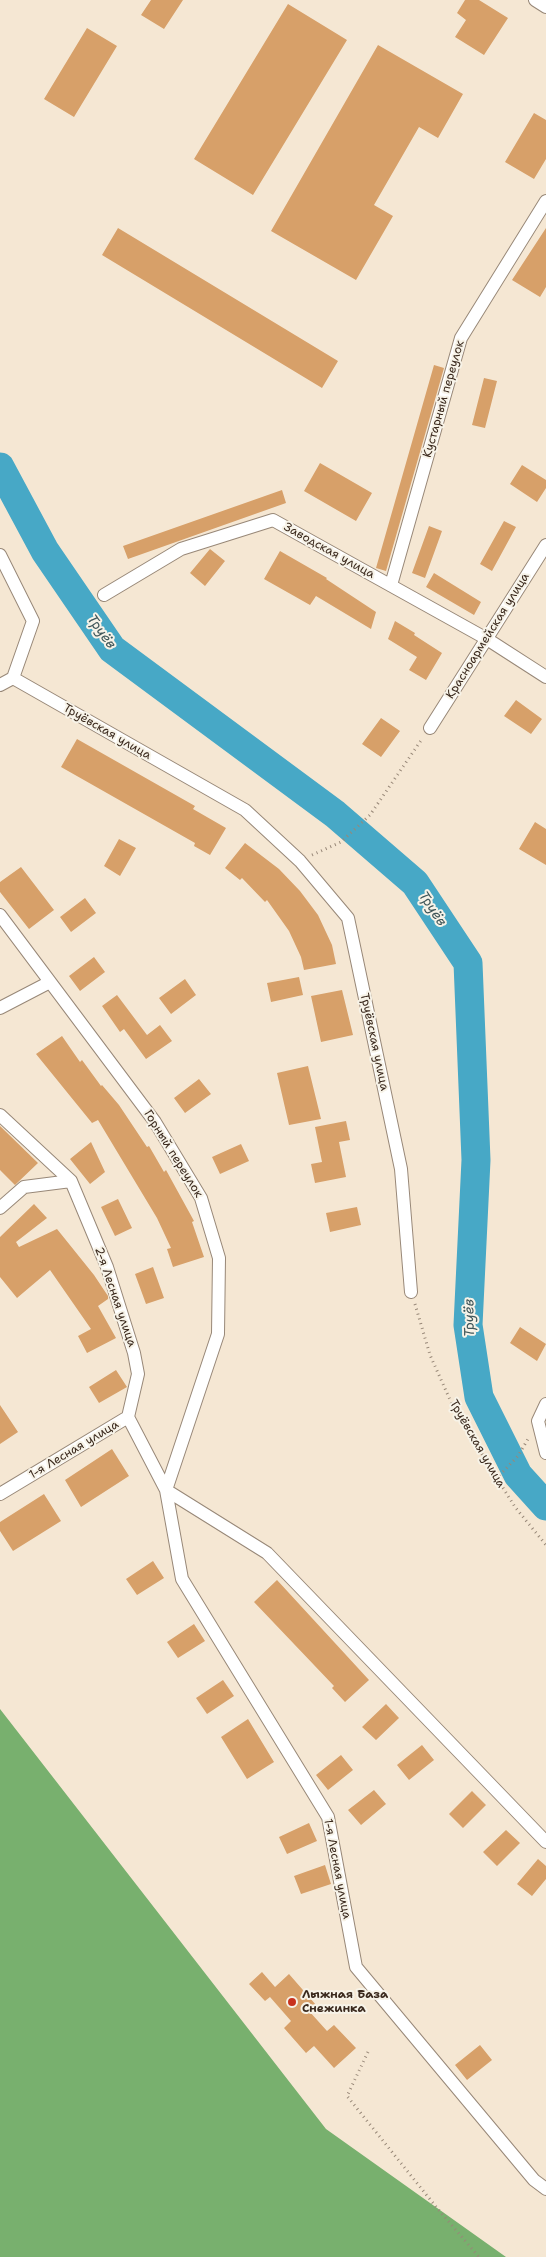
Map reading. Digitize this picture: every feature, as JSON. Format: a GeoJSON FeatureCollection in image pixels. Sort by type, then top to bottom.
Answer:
{"type":"FeatureCollection","features":[{"type":"Feature","properties":{"kind":"street"},"geometry":{"type":"LineString","coordinates":[[535,0],[546,7]]}},
{"type":"Feature","properties":{"kind":"street","name":"Кустарный переулок"},"geometry":{"type":"LineString","coordinates":[[391,585],[461,338],[546,201]]}},
{"type":"Feature","properties":{"kind":"street","name":"Заводская улица"},"geometry":{"type":"LineString","coordinates":[[104,595],[181,549],[273,520],[487,639],[546,676]]}},
{"type":"Feature","properties":{"kind":"street","name":"Красноармейская улица"},"geometry":{"type":"LineString","coordinates":[[430,728],[546,545]]}},
{"type":"Feature","properties":{"kind":"street"},"geometry":{"type":"LineString","coordinates":[[0,555],[33,621],[13,678],[0,685]]}},
{"type":"Feature","properties":{"kind":"street","name":"Труёвская улица"},"geometry":{"type":"LineString","coordinates":[[13,678],[245,810],[300,861],[348,918],[402,1169],[411,1292]]}},
{"type":"Feature","properties":{"kind":"street","name":"Горный переулок"},"geometry":{"type":"LineString","coordinates":[[0,915],[155,1122],[201,1198],[219,1258],[218,1334],[166,1490]]}},
{"type":"Feature","properties":{"kind":"street"},"geometry":{"type":"LineString","coordinates":[[0,1008],[50,982]]}},
{"type":"Feature","properties":{"kind":"street","name":"2-я Лесная улица"},"geometry":{"type":"LineString","coordinates":[[0,1115],[71,1181],[107,1268],[134,1353],[138,1374],[128,1417]]}},
{"type":"Feature","properties":{"kind":"street"},"geometry":{"type":"LineString","coordinates":[[0,1208],[24,1187],[71,1181]]}},
{"type":"Feature","properties":{"kind":"street"},"geometry":{"type":"LineString","coordinates":[[546,1404],[538,1422],[546,1453]]}},
{"type":"Feature","properties":{"kind":"street","name":"1-я Лесная улица"},"geometry":{"type":"LineString","coordinates":[[0,1494],[128,1417],[166,1490],[182,1579],[328,1817],[356,1967],[534,2180],[546,2189]]}},
{"type":"Feature","properties":{"kind":"street"},"geometry":{"type":"LineString","coordinates":[[166,1490],[267,1553],[546,1842]]}},
{"type":"Feature","properties":{"kind":"path"},"geometry":{"type":"LineString","coordinates":[[300,861],[341,842],[370,815],[430,728]]}},
{"type":"Feature","properties":{"kind":"path","name":"Труёвская улица"},"geometry":{"type":"LineString","coordinates":[[411,1292],[430,1355],[455,1411],[514,1507],[546,1545]]}},
{"type":"Feature","properties":{"kind":"path"},"geometry":{"type":"LineString","coordinates":[[496,1479],[518,1456]]}},
{"type":"Feature","properties":{"kind":"path"},"geometry":{"type":"LineString","coordinates":[[368,2052],[348,2096],[437,2208],[480,2257]]}},
{"type":"Feature","properties":{"kind":"green space"},"geometry":{"type":"Polygon","coordinates":[[[0,1709],[326,2129],[506,2257],[0,2257],[0,1709]]]}},
{"type":"Feature","properties":{"kind":"building"},"geometry":{"type":"Polygon","coordinates":[[[151,0],[183,0],[164,29],[141,15],[151,0]]]}},
{"type":"Feature","properties":{"kind":"building"},"geometry":{"type":"Polygon","coordinates":[[[465,0],[479,0],[508,18],[484,55],[455,37],[466,20],[457,13],[465,0]]]}},
{"type":"Feature","properties":{"kind":"building"},"geometry":{"type":"Polygon","coordinates":[[[288,4],[347,40],[253,195],[194,159],[288,4]]]}},
{"type":"Feature","properties":{"kind":"building"},"geometry":{"type":"Polygon","coordinates":[[[87,28],[117,46],[74,117],[44,99],[87,28]]]}},
{"type":"Feature","properties":{"kind":"building"},"geometry":{"type":"Polygon","coordinates":[[[378,45],[463,94],[438,138],[419,127],[374,205],[393,216],[356,280],[271,231],[378,45]]]}},
{"type":"Feature","properties":{"kind":"building"},"geometry":{"type":"Polygon","coordinates":[[[534,113],[546,120],[546,159],[534,179],[505,162],[534,113]]]}},
{"type":"Feature","properties":{"kind":"building"},"geometry":{"type":"Polygon","coordinates":[[[118,228],[338,361],[322,388],[102,255],[118,228]]]}},
{"type":"Feature","properties":{"kind":"building"},"geometry":{"type":"Polygon","coordinates":[[[546,228],[546,287],[540,297],[512,280],[546,228]]]}},
{"type":"Feature","properties":{"kind":"building"},"geometry":{"type":"Polygon","coordinates":[[[434,365],[444,368],[386,571],[376,568],[434,365]]]}},
{"type":"Feature","properties":{"kind":"building"},"geometry":{"type":"Polygon","coordinates":[[[484,378],[497,381],[485,428],[472,425],[484,378]]]}},
{"type":"Feature","properties":{"kind":"building"},"geometry":{"type":"Polygon","coordinates":[[[320,463],[372,493],[356,521],[304,491],[320,463]]]}},
{"type":"Feature","properties":{"kind":"building"},"geometry":{"type":"Polygon","coordinates":[[[522,465],[546,480],[546,488],[537,502],[510,484],[522,465]]]}},
{"type":"Feature","properties":{"kind":"building"},"geometry":{"type":"Polygon","coordinates":[[[282,490],[286,503],[128,559],[123,546],[282,490]]]}},
{"type":"Feature","properties":{"kind":"building"},"geometry":{"type":"Polygon","coordinates":[[[504,521],[516,527],[492,571],[480,564],[504,521]]]}},
{"type":"Feature","properties":{"kind":"building"},"geometry":{"type":"Polygon","coordinates":[[[429,526],[442,531],[425,578],[412,573],[429,526]]]}},
{"type":"Feature","properties":{"kind":"building"},"geometry":{"type":"Polygon","coordinates":[[[210,549],[225,561],[205,586],[190,573],[210,549]]]}},
{"type":"Feature","properties":{"kind":"building"},"geometry":{"type":"Polygon","coordinates":[[[280,551],[327,578],[376,612],[371,629],[316,596],[310,605],[264,579],[280,551]]]}},
{"type":"Feature","properties":{"kind":"building"},"geometry":{"type":"Polygon","coordinates":[[[434,573],[481,602],[474,615],[426,587],[434,573]]]}},
{"type":"Feature","properties":{"kind":"building"},"geometry":{"type":"Polygon","coordinates":[[[395,621],[442,653],[426,680],[409,670],[417,657],[388,639],[395,621]]]}},
{"type":"Feature","properties":{"kind":"building"},"geometry":{"type":"Polygon","coordinates":[[[516,700],[542,719],[531,734],[504,716],[516,700]]]}},
{"type":"Feature","properties":{"kind":"building"},"geometry":{"type":"Polygon","coordinates":[[[381,718],[400,731],[381,757],[362,744],[381,718]]]}},
{"type":"Feature","properties":{"kind":"building"},"geometry":{"type":"Polygon","coordinates":[[[77,739],[195,806],[193,809],[226,828],[210,855],[194,846],[195,843],[61,767],[77,739]]]}},
{"type":"Feature","properties":{"kind":"building"},"geometry":{"type":"Polygon","coordinates":[[[535,822],[546,829],[546,865],[519,849],[535,822]]]}},
{"type":"Feature","properties":{"kind":"building"},"geometry":{"type":"Polygon","coordinates":[[[119,839],[136,848],[120,876],[104,866],[119,839]]]}},
{"type":"Feature","properties":{"kind":"building"},"geometry":{"type":"Polygon","coordinates":[[[245,843],[279,869],[300,891],[318,915],[332,945],[336,964],[304,970],[301,957],[289,931],[267,900],[265,902],[242,878],[240,880],[225,868],[245,843]]]}},
{"type":"Feature","properties":{"kind":"building"},"geometry":{"type":"Polygon","coordinates":[[[21,867],[54,910],[29,929],[0,892],[0,882],[21,867]]]}},
{"type":"Feature","properties":{"kind":"building"},"geometry":{"type":"Polygon","coordinates":[[[85,898],[96,913],[71,932],[60,917],[85,898]]]}},
{"type":"Feature","properties":{"kind":"building"},"geometry":{"type":"Polygon","coordinates":[[[94,957],[105,972],[80,991],[69,976],[94,957]]]}},
{"type":"Feature","properties":{"kind":"building"},"geometry":{"type":"Polygon","coordinates":[[[299,977],[303,995],[271,1002],[267,983],[299,977]]]}},
{"type":"Feature","properties":{"kind":"building"},"geometry":{"type":"Polygon","coordinates":[[[185,979],[196,995],[171,1014],[159,998],[185,979]]]}},
{"type":"Feature","properties":{"kind":"building"},"geometry":{"type":"Polygon","coordinates":[[[342,990],[353,1035],[321,1042],[311,996],[342,990]]]}},
{"type":"Feature","properties":{"kind":"building"},"geometry":{"type":"Polygon","coordinates":[[[117,995],[147,1035],[160,1025],[172,1041],[146,1059],[124,1029],[120,1032],[102,1006],[117,995]]]}},
{"type":"Feature","properties":{"kind":"building"},"geometry":{"type":"Polygon","coordinates":[[[62,1036],[80,1062],[82,1060],[101,1086],[119,1105],[147,1147],[149,1146],[164,1172],[166,1170],[194,1221],[192,1222],[204,1257],[173,1267],[167,1249],[171,1248],[157,1218],[98,1120],[92,1123],[36,1054],[62,1036]]]}},
{"type":"Feature","properties":{"kind":"building"},"geometry":{"type":"Polygon","coordinates":[[[308,1066],[321,1119],[289,1125],[277,1073],[308,1066]]]}},
{"type":"Feature","properties":{"kind":"building"},"geometry":{"type":"Polygon","coordinates":[[[199,1079],[211,1094],[185,1113],[174,1098],[199,1079]]]}},
{"type":"Feature","properties":{"kind":"building"},"geometry":{"type":"Polygon","coordinates":[[[346,1121],[350,1140],[339,1142],[346,1177],[315,1183],[311,1164],[322,1162],[315,1127],[346,1121]]]}},
{"type":"Feature","properties":{"kind":"building"},"geometry":{"type":"Polygon","coordinates":[[[0,1126],[38,1163],[15,1185],[0,1170],[0,1126]]]}},
{"type":"Feature","properties":{"kind":"building"},"geometry":{"type":"Polygon","coordinates":[[[91,1142],[105,1172],[90,1184],[70,1159],[91,1142]]]}},
{"type":"Feature","properties":{"kind":"building"},"geometry":{"type":"Polygon","coordinates":[[[241,1144],[249,1161],[220,1174],[212,1157],[241,1144]]]}},
{"type":"Feature","properties":{"kind":"building"},"geometry":{"type":"Polygon","coordinates":[[[118,1199],[132,1228],[115,1236],[101,1207],[118,1199]]]}},
{"type":"Feature","properties":{"kind":"building"},"geometry":{"type":"Polygon","coordinates":[[[34,1204],[47,1218],[16,1242],[19,1247],[57,1229],[94,1275],[108,1296],[108,1299],[98,1306],[116,1338],[87,1353],[78,1336],[91,1329],[50,1270],[17,1298],[0,1277],[0,1237],[34,1204]]]}},
{"type":"Feature","properties":{"kind":"building"},"geometry":{"type":"Polygon","coordinates":[[[357,1207],[361,1225],[330,1232],[326,1213],[357,1207]]]}},
{"type":"Feature","properties":{"kind":"building"},"geometry":{"type":"Polygon","coordinates":[[[153,1267],[164,1298],[146,1304],[135,1274],[153,1267]]]}},
{"type":"Feature","properties":{"kind":"building"},"geometry":{"type":"Polygon","coordinates":[[[520,1327],[546,1344],[537,1361],[510,1343],[520,1327]]]}},
{"type":"Feature","properties":{"kind":"building"},"geometry":{"type":"Polygon","coordinates":[[[116,1370],[127,1387],[99,1403],[89,1387],[116,1370]]]}},
{"type":"Feature","properties":{"kind":"building"},"geometry":{"type":"Polygon","coordinates":[[[0,1405],[18,1432],[0,1444],[0,1405]]]}},
{"type":"Feature","properties":{"kind":"building"},"geometry":{"type":"Polygon","coordinates":[[[112,1449],[129,1476],[81,1507],[65,1480],[112,1449]]]}},
{"type":"Feature","properties":{"kind":"building"},"geometry":{"type":"Polygon","coordinates":[[[44,1494],[61,1521],[13,1551],[0,1531],[0,1522],[44,1494]]]}},
{"type":"Feature","properties":{"kind":"building"},"geometry":{"type":"Polygon","coordinates":[[[153,1561],[164,1578],[137,1595],[126,1579],[153,1561]]]}},
{"type":"Feature","properties":{"kind":"building"},"geometry":{"type":"Polygon","coordinates":[[[277,1580],[369,1680],[345,1702],[332,1688],[334,1686],[254,1602],[277,1580]]]}},
{"type":"Feature","properties":{"kind":"building"},"geometry":{"type":"Polygon","coordinates":[[[194,1624],[205,1641],[178,1658],[167,1642],[194,1624]]]}},
{"type":"Feature","properties":{"kind":"building"},"geometry":{"type":"Polygon","coordinates":[[[223,1680],[234,1696],[207,1714],[196,1698],[223,1680]]]}},
{"type":"Feature","properties":{"kind":"building"},"geometry":{"type":"Polygon","coordinates":[[[386,1704],[399,1718],[376,1740],[362,1727],[386,1704]]]}},
{"type":"Feature","properties":{"kind":"building"},"geometry":{"type":"Polygon","coordinates":[[[248,1719],[274,1762],[247,1779],[221,1737],[248,1719]]]}},
{"type":"Feature","properties":{"kind":"building"},"geometry":{"type":"Polygon","coordinates":[[[422,1745],[434,1760],[409,1780],[397,1765],[422,1745]]]}},
{"type":"Feature","properties":{"kind":"building"},"geometry":{"type":"Polygon","coordinates":[[[341,1755],[353,1770],[328,1790],[316,1775],[341,1755]]]}},
{"type":"Feature","properties":{"kind":"building"},"geometry":{"type":"Polygon","coordinates":[[[374,1790],[386,1804],[361,1825],[348,1810],[374,1790]]]}},
{"type":"Feature","properties":{"kind":"building"},"geometry":{"type":"Polygon","coordinates":[[[472,1791],[486,1805],[463,1828],[449,1814],[472,1791]]]}},
{"type":"Feature","properties":{"kind":"building"},"geometry":{"type":"Polygon","coordinates":[[[309,1823],[317,1841],[287,1854],[279,1837],[309,1823]]]}},
{"type":"Feature","properties":{"kind":"building"},"geometry":{"type":"Polygon","coordinates":[[[506,1830],[520,1843],[497,1866],[483,1852],[506,1830]]]}},
{"type":"Feature","properties":{"kind":"building"},"geometry":{"type":"Polygon","coordinates":[[[538,1859],[546,1866],[546,1879],[532,1896],[517,1884],[538,1859]]]}},
{"type":"Feature","properties":{"kind":"building"},"geometry":{"type":"Polygon","coordinates":[[[325,1865],[331,1884],[301,1894],[294,1876],[325,1865]]]}},
{"type":"Feature","properties":{"kind":"building"},"geometry":{"type":"Polygon","coordinates":[[[262,1972],[275,1987],[289,1974],[316,2005],[309,2011],[327,2031],[334,2025],[356,2048],[334,2068],[314,2046],[306,2053],[284,2028],[291,2021],[270,1997],[265,2001],[249,1984],[262,1972]]]}},
{"type":"Feature","properties":{"kind":"building"},"geometry":{"type":"Polygon","coordinates":[[[480,2045],[492,2060],[467,2080],[455,2065],[480,2045]]]}},
{"type":"Feature","properties":{"kind":"waterway","name":"Труёв"},"geometry":{"type":"LineString","coordinates":[[0,467],[45,551],[112,649],[335,814],[415,883],[468,963],[476,1160],[468,1325],[479,1397],[518,1475],[546,1506]]}},
{"type":"Feature","properties":{"kind":"place","name":"Лыжная База Снежинка"},"geometry":{"type":"Point","coordinates":[292,2002]}}]}
